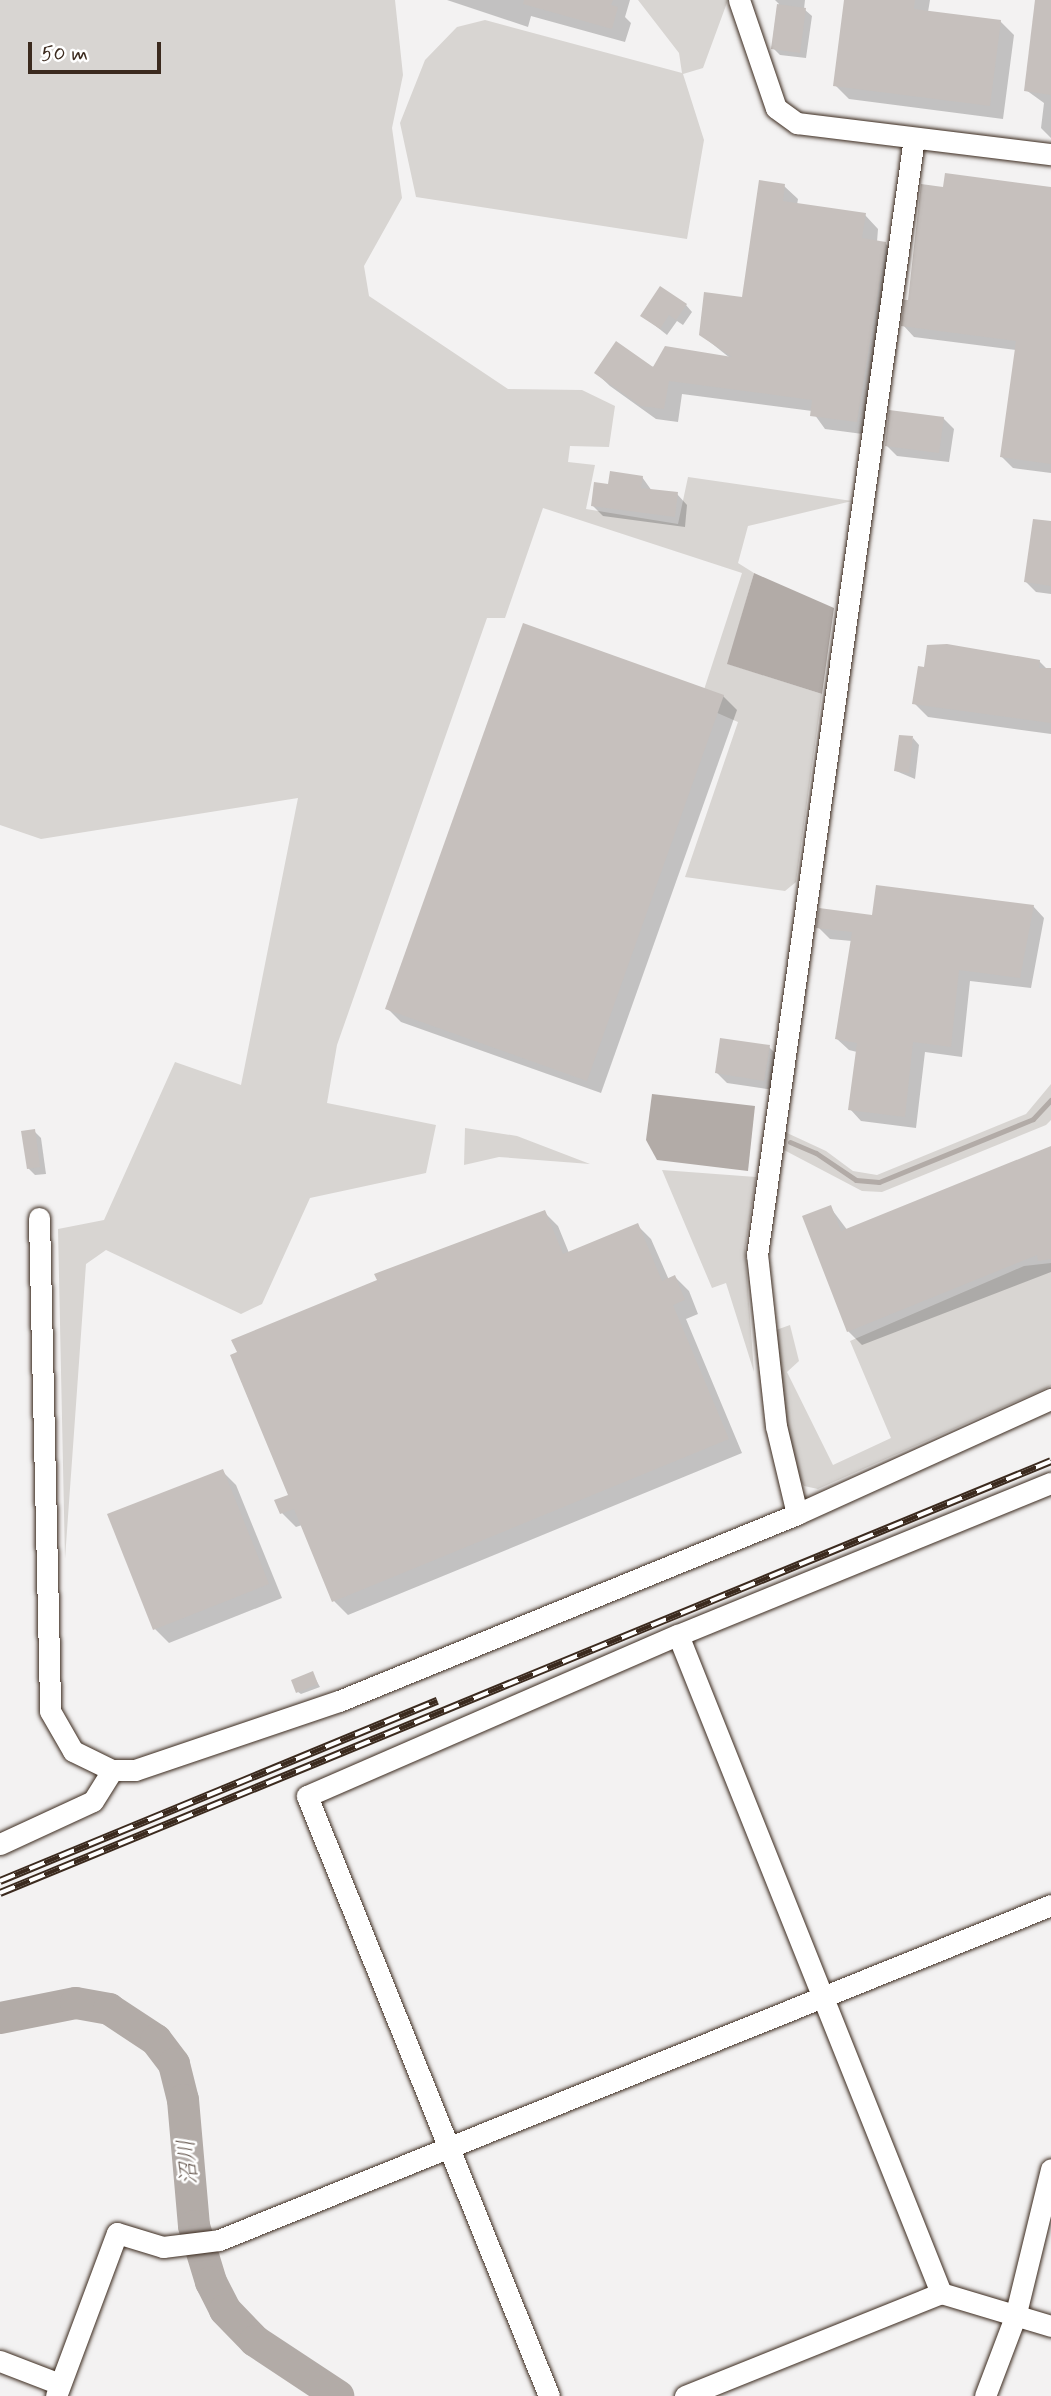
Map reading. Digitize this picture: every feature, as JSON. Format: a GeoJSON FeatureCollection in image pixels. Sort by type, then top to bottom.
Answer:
{"type":"FeatureCollection","features":[{"type":"Feature","properties":{"kind":"street"},"geometry":{"type":"LineString","coordinates":[[739,0],[776,108],[797,123],[1051,154]]}},
{"type":"Feature","properties":{"kind":"street"},"geometry":{"type":"LineString","coordinates":[[797,1514],[776,1426],[757,1255],[914,138]]}},
{"type":"Feature","properties":{"kind":"street"},"geometry":{"type":"LineString","coordinates":[[39,1218],[51,1711],[73,1751],[112,1770],[135,1770],[339,1701],[797,1514],[1051,1398]]}},
{"type":"Feature","properties":{"kind":"street"},"geometry":{"type":"LineString","coordinates":[[549,2396],[307,1796],[678,1635],[1049,1488]]}},
{"type":"Feature","properties":{"kind":"street"},"geometry":{"type":"LineString","coordinates":[[678,1635],[941,2293]]}},
{"type":"Feature","properties":{"kind":"street"},"geometry":{"type":"LineString","coordinates":[[0,1844],[93,1801],[112,1770]]}},
{"type":"Feature","properties":{"kind":"street"},"geometry":{"type":"LineString","coordinates":[[0,2361],[58,2390],[117,2232],[175,2247],[219,2240],[1051,1905]]}},
{"type":"Feature","properties":{"kind":"street"},"geometry":{"type":"LineString","coordinates":[[985,2396],[1015,2317],[1051,2169]]}},
{"type":"Feature","properties":{"kind":"street"},"geometry":{"type":"LineString","coordinates":[[685,2396],[941,2293],[1051,2326]]}},
{"type":"Feature","properties":{"kind":"shaded area"},"geometry":{"type":"Polygon","coordinates":[[[0,0],[395,0],[403,75],[392,128],[402,198],[364,266],[369,296],[508,389],[582,390],[615,406],[609,447],[570,446],[568,462],[595,465],[586,509],[678,524],[688,477],[852,501],[748,526],[738,563],[754,573],[728,664],[822,694],[796,882],[785,891],[685,877],[738,722],[699,705],[742,573],[543,508],[505,618],[487,618],[337,1045],[327,1103],[436,1125],[426,1173],[310,1198],[262,1304],[241,1314],[106,1250],[86,1264],[65,1559],[58,1229],[104,1220],[175,1062],[241,1085],[298,798],[41,839],[0,825],[0,0]]]}},
{"type":"Feature","properties":{"kind":"shaded area"},"geometry":{"type":"Polygon","coordinates":[[[638,0],[728,0],[703,68],[683,74],[704,140],[687,239],[416,197],[400,123],[425,60],[457,27],[485,20],[682,73],[679,53],[638,0]]]}},
{"type":"Feature","properties":{"kind":"shaded area"},"geometry":{"type":"Polygon","coordinates":[[[754,573],[834,608],[822,694],[727,664],[754,573]]]}},
{"type":"Feature","properties":{"kind":"shaded area"},"geometry":{"type":"Polygon","coordinates":[[[1051,1084],[1051,1120],[1046,1125],[882,1192],[862,1191],[784,1150],[785,1132],[826,1151],[853,1171],[877,1175],[1026,1114],[1051,1084]]]}},
{"type":"Feature","properties":{"kind":"shaded area"},"geometry":{"type":"Polygon","coordinates":[[[652,1094],[755,1106],[748,1171],[657,1160],[646,1140],[652,1094]]]}},
{"type":"Feature","properties":{"kind":"shaded area"},"geometry":{"type":"Polygon","coordinates":[[[465,1128],[517,1136],[590,1164],[499,1157],[464,1165],[465,1128]]]}},
{"type":"Feature","properties":{"kind":"shaded area"},"geometry":{"type":"Polygon","coordinates":[[[662,1170],[756,1177],[745,1249],[754,1372],[726,1283],[712,1288],[662,1170]]]}},
{"type":"Feature","properties":{"kind":"shaded area"},"geometry":{"type":"Polygon","coordinates":[[[1051,1263],[1051,1386],[818,1489],[804,1486],[792,1469],[776,1330],[790,1325],[799,1361],[787,1372],[833,1465],[891,1438],[850,1341],[1024,1266],[1051,1263]]]}},
{"type":"Feature","properties":{"kind":"building"},"geometry":{"type":"Polygon","coordinates":[[[524,0],[613,0],[611,5],[618,7],[612,29],[523,4],[524,0]]]}},
{"type":"Feature","properties":{"kind":"building"},"geometry":{"type":"Polygon","coordinates":[[[844,0],[915,0],[914,9],[1001,20],[990,106],[833,86],[844,0]]]}},
{"type":"Feature","properties":{"kind":"building"},"geometry":{"type":"Polygon","coordinates":[[[1035,0],[1051,0],[1051,95],[1024,91],[1035,0]]]}},
{"type":"Feature","properties":{"kind":"building"},"geometry":{"type":"Polygon","coordinates":[[[777,4],[806,8],[800,53],[771,49],[777,4]]]}},
{"type":"Feature","properties":{"kind":"building"},"geometry":{"type":"Polygon","coordinates":[[[945,173],[1051,187],[1051,464],[1000,457],[1016,341],[901,326],[904,300],[908,300],[921,184],[943,187],[945,173]]]}},
{"type":"Feature","properties":{"kind":"building"},"geometry":{"type":"Polygon","coordinates":[[[759,180],[785,184],[783,201],[866,213],[862,238],[886,242],[857,422],[810,416],[812,400],[669,381],[664,409],[641,406],[594,373],[616,341],[653,367],[665,346],[732,357],[699,335],[704,292],[742,297],[759,180]]]}},
{"type":"Feature","properties":{"kind":"building"},"geometry":{"type":"Polygon","coordinates":[[[660,286],[687,304],[676,320],[669,315],[660,329],[640,316],[660,286]]]}},
{"type":"Feature","properties":{"kind":"building"},"geometry":{"type":"Polygon","coordinates":[[[889,410],[944,417],[939,453],[885,446],[889,410]]]}},
{"type":"Feature","properties":{"kind":"building"},"geometry":{"type":"Polygon","coordinates":[[[610,471],[643,476],[641,488],[678,492],[675,517],[591,506],[594,482],[608,484],[610,471]]]}},
{"type":"Feature","properties":{"kind":"building"},"geometry":{"type":"Polygon","coordinates":[[[1033,519],[1051,521],[1051,586],[1024,582],[1033,519]]]}},
{"type":"Feature","properties":{"kind":"building"},"geometry":{"type":"Polygon","coordinates":[[[523,623],[724,695],[587,1081],[385,1009],[523,623]]]}},
{"type":"Feature","properties":{"kind":"building"},"geometry":{"type":"Polygon","coordinates":[[[947,644],[1040,660],[1039,668],[1051,668],[1051,723],[912,704],[918,666],[924,667],[927,645],[947,644]]]}},
{"type":"Feature","properties":{"kind":"building"},"geometry":{"type":"Polygon","coordinates":[[[899,735],[913,736],[909,773],[894,771],[899,735]]]}},
{"type":"Feature","properties":{"kind":"building"},"geometry":{"type":"Polygon","coordinates":[[[876,885],[1034,905],[1020,978],[959,970],[951,1047],[913,1042],[905,1117],[848,1110],[857,1043],[835,1039],[852,932],[816,928],[819,908],[872,915],[876,885]]]}},
{"type":"Feature","properties":{"kind":"building"},"geometry":{"type":"Polygon","coordinates":[[[720,1038],[770,1045],[764,1081],[715,1073],[720,1038]]]}},
{"type":"Feature","properties":{"kind":"building"},"geometry":{"type":"Polygon","coordinates":[[[35,1129],[40,1167],[27,1169],[21,1131],[35,1129]]]}},
{"type":"Feature","properties":{"kind":"building"},"geometry":{"type":"Polygon","coordinates":[[[1051,1146],[1051,1259],[1038,1261],[1037,1255],[847,1332],[802,1216],[831,1205],[841,1231],[1051,1146]]]}},
{"type":"Feature","properties":{"kind":"building"},"geometry":{"type":"Polygon","coordinates":[[[545,1210],[563,1254],[638,1223],[662,1281],[675,1275],[685,1300],[673,1305],[729,1439],[332,1602],[294,1509],[280,1514],[274,1500],[288,1495],[230,1355],[237,1352],[231,1340],[377,1280],[374,1274],[545,1210]]]}},
{"type":"Feature","properties":{"kind":"building"},"geometry":{"type":"Polygon","coordinates":[[[223,1469],[269,1584],[153,1630],[107,1514],[223,1469]]]}},
{"type":"Feature","properties":{"kind":"building"},"geometry":{"type":"Polygon","coordinates":[[[313,1671],[318,1684],[296,1693],[291,1680],[313,1671]]]}},
{"type":"Feature","properties":{"kind":"waterway"},"geometry":{"type":"LineString","coordinates":[[790,1142],[816,1153],[856,1180],[879,1182],[1033,1119],[1051,1100]]}},
{"type":"Feature","properties":{"kind":"waterway","name":"沼川"},"geometry":{"type":"LineString","coordinates":[[0,2018],[76,2003],[109,2009],[156,2040],[174,2064],[183,2100],[194,2226],[211,2282],[225,2310],[255,2341],[338,2396]]}},
{"type":"Feature","properties":{"kind":"railway"},"geometry":{"type":"LineString","coordinates":[[0,1893],[1051,1461]]}},
{"type":"Feature","properties":{"kind":"railway"},"geometry":{"type":"LineString","coordinates":[[0,1881],[437,1701]]}}]}
